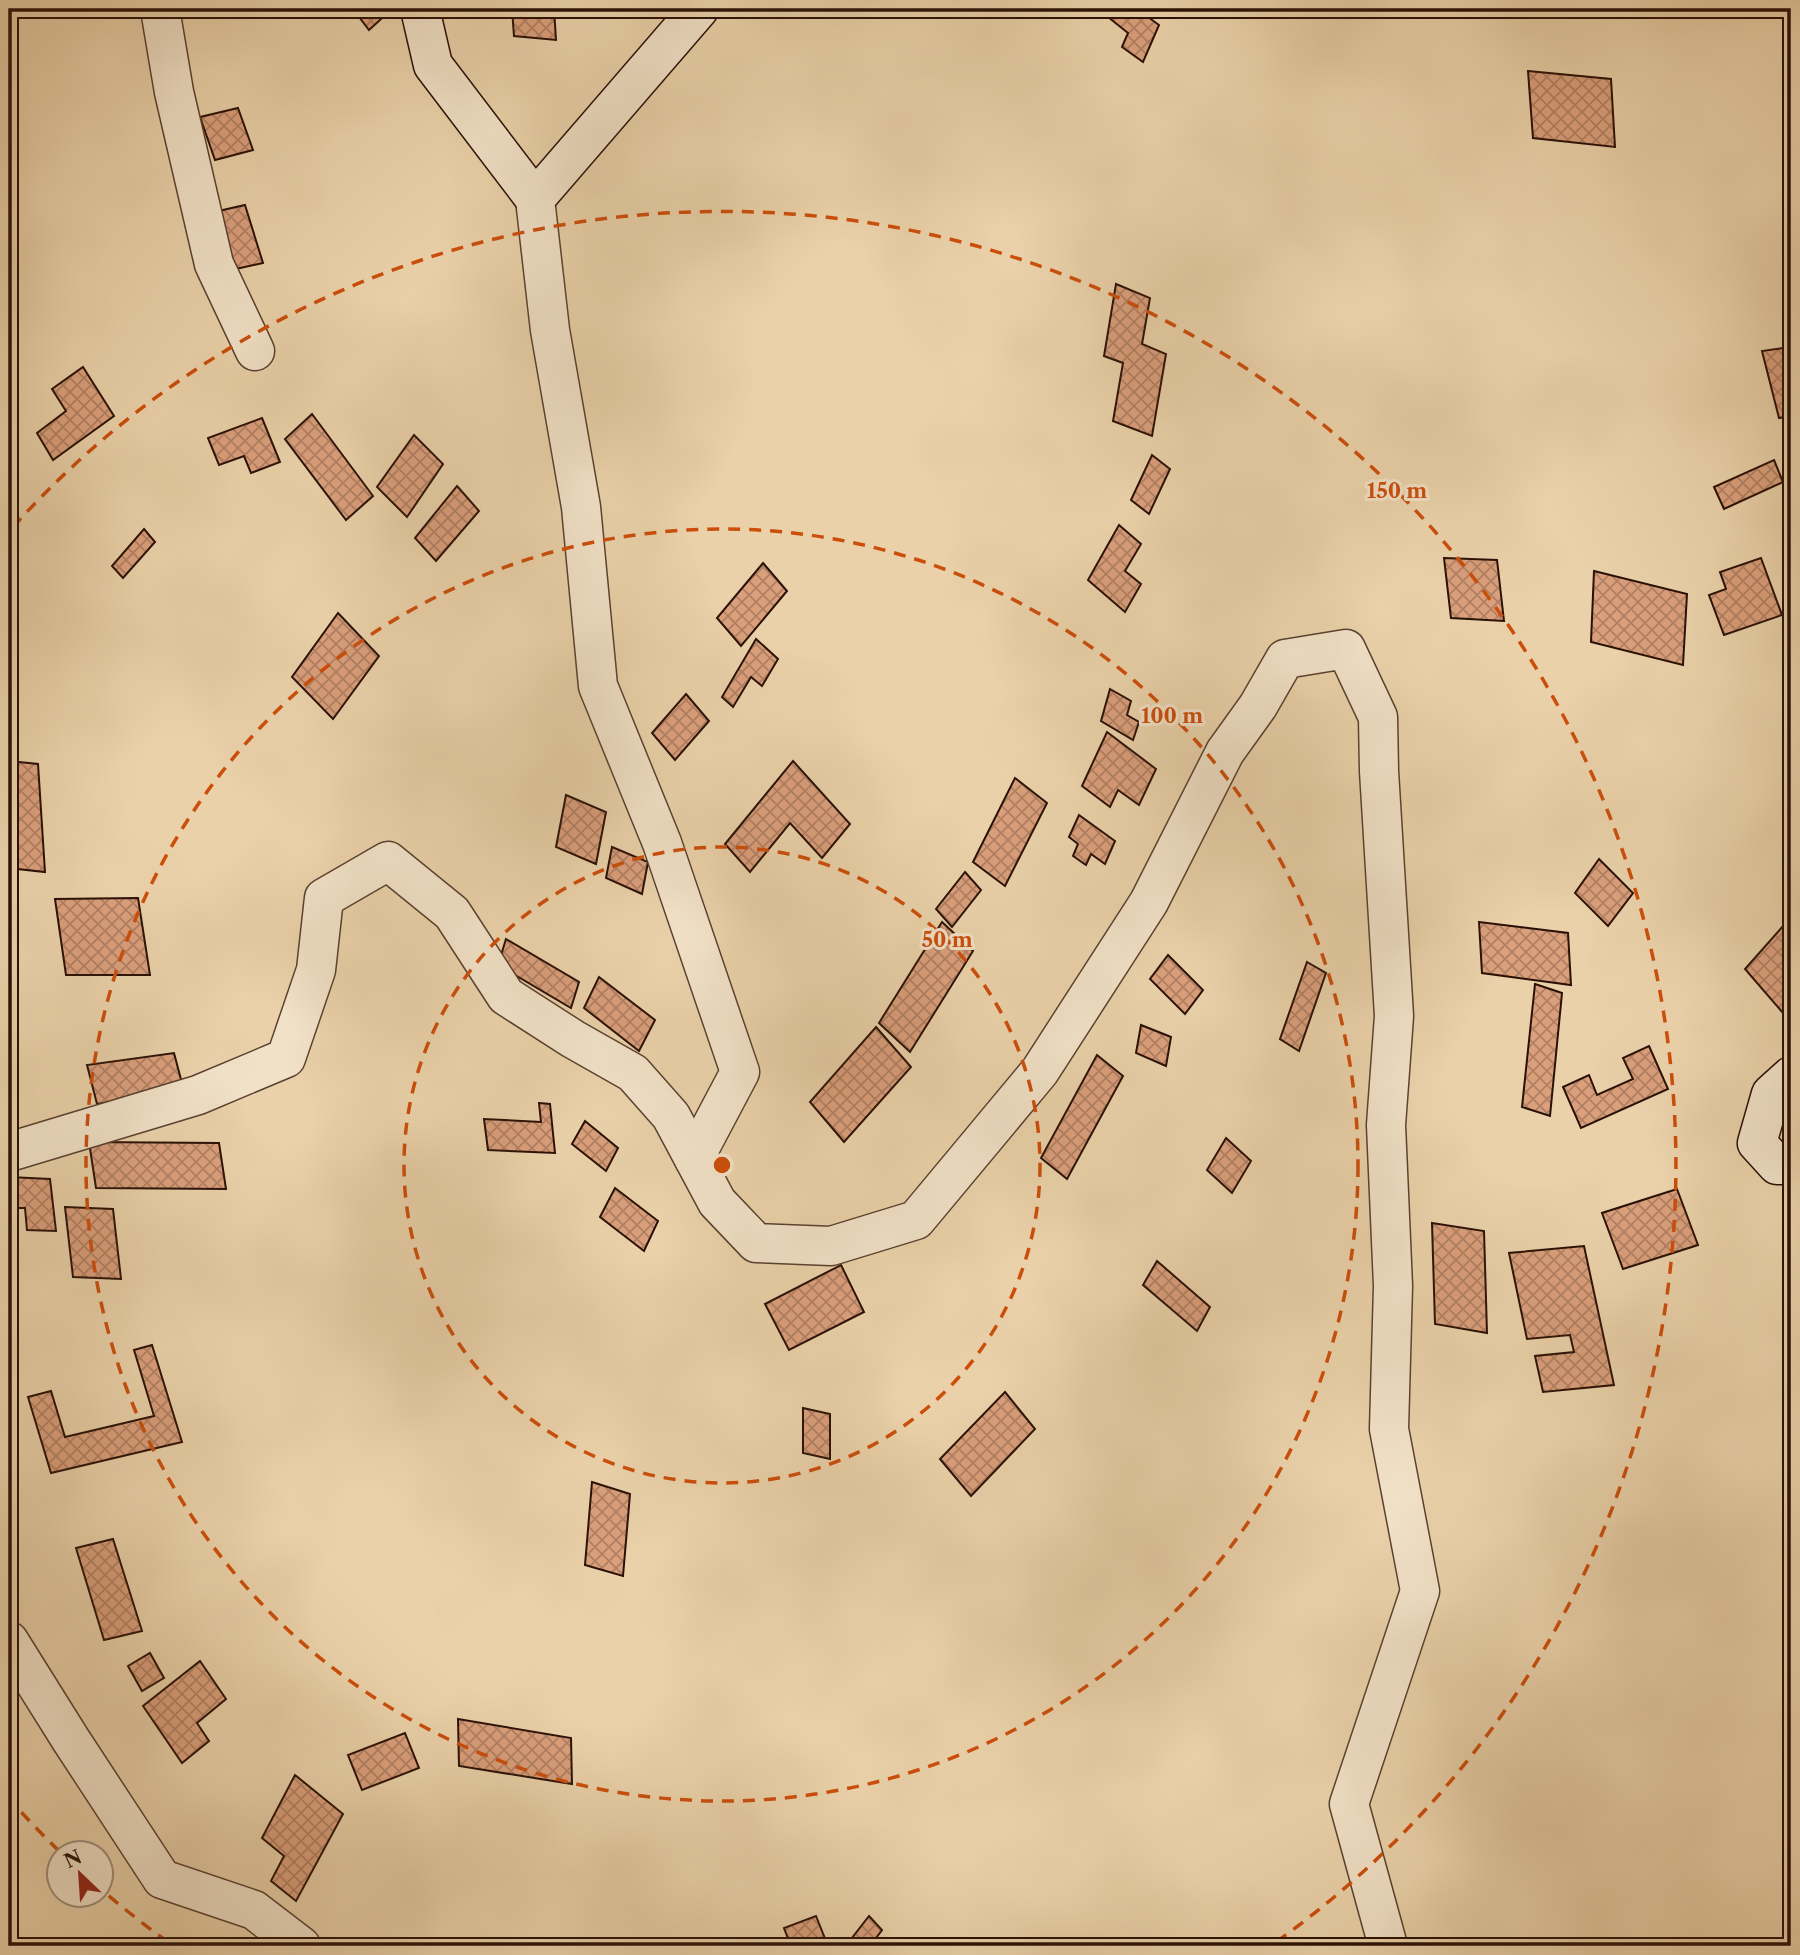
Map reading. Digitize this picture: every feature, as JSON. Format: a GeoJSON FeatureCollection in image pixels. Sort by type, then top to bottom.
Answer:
{"type":"FeatureCollection","features":[{"type":"Feature","properties":{"kind":"street"},"geometry":{"type":"LineString","coordinates":[[160,9],[174,92],[214,264],[255,351]]}},
{"type":"Feature","properties":{"kind":"street"},"geometry":{"type":"LineString","coordinates":[[420,9],[433,65],[535,199],[550,330],[581,507],[598,686],[662,844],[740,1072],[694,1159]]}},
{"type":"Feature","properties":{"kind":"street"},"geometry":{"type":"LineString","coordinates":[[535,199],[699,9]]}},
{"type":"Feature","properties":{"kind":"street"},"geometry":{"type":"LineString","coordinates":[[9,1152],[198,1095],[286,1058],[316,970],[324,898],[388,861],[452,913],[506,996],[633,1073],[671,1116],[717,1202],[756,1243],[831,1246],[916,1220],[1040,1071],[1149,902],[1225,752],[1258,706],[1285,659],[1346,649],[1378,716],[1394,1016],[1386,1125],[1393,1286],[1389,1429],[1420,1591],[1349,1804],[1388,1946]]}},
{"type":"Feature","properties":{"kind":"street"},"geometry":{"type":"LineString","coordinates":[[1791,1076],[1771,1094],[1757,1143],[1777,1165],[1791,1165]]}},
{"type":"Feature","properties":{"kind":"street"},"geometry":{"type":"LineString","coordinates":[[9,1641],[162,1879],[254,1910],[302,1946]]}},
{"type":"Feature","properties":{"kind":"building"},"geometry":{"type":"Polygon","coordinates":[[[353,9],[392,9],[369,30],[353,9]]]}},
{"type":"Feature","properties":{"kind":"building"},"geometry":{"type":"Polygon","coordinates":[[[512,9],[554,9],[556,40],[514,36],[512,9]]]}},
{"type":"Feature","properties":{"kind":"building"},"geometry":{"type":"Polygon","coordinates":[[[1112,9],[1137,9],[1159,25],[1143,62],[1122,47],[1128,33],[1108,17],[1112,9]]]}},
{"type":"Feature","properties":{"kind":"building"},"geometry":{"type":"Polygon","coordinates":[[[1528,71],[1611,79],[1615,147],[1533,138],[1528,71]]]}},
{"type":"Feature","properties":{"kind":"building"},"geometry":{"type":"Polygon","coordinates":[[[238,108],[253,150],[215,160],[200,117],[238,108]]]}},
{"type":"Feature","properties":{"kind":"building"},"geometry":{"type":"Polygon","coordinates":[[[245,205],[263,263],[231,270],[214,212],[245,205]]]}},
{"type":"Feature","properties":{"kind":"building"},"geometry":{"type":"Polygon","coordinates":[[[1116,284],[1150,298],[1142,344],[1166,354],[1152,436],[1113,421],[1123,363],[1104,356],[1116,284]]]}},
{"type":"Feature","properties":{"kind":"building"},"geometry":{"type":"Polygon","coordinates":[[[1791,347],[1791,416],[1779,418],[1762,351],[1791,347]]]}},
{"type":"Feature","properties":{"kind":"building"},"geometry":{"type":"Polygon","coordinates":[[[83,367],[114,416],[53,460],[37,433],[66,411],[52,389],[83,367]]]}},
{"type":"Feature","properties":{"kind":"building"},"geometry":{"type":"Polygon","coordinates":[[[312,414],[373,496],[346,520],[285,439],[312,414]]]}},
{"type":"Feature","properties":{"kind":"building"},"geometry":{"type":"Polygon","coordinates":[[[262,418],[280,462],[251,473],[244,456],[219,465],[208,438],[262,418]]]}},
{"type":"Feature","properties":{"kind":"building"},"geometry":{"type":"Polygon","coordinates":[[[414,435],[443,464],[407,517],[377,487],[414,435]]]}},
{"type":"Feature","properties":{"kind":"building"},"geometry":{"type":"Polygon","coordinates":[[[1152,455],[1170,469],[1149,514],[1131,500],[1152,455]]]}},
{"type":"Feature","properties":{"kind":"building"},"geometry":{"type":"Polygon","coordinates":[[[1774,460],[1783,482],[1724,509],[1714,487],[1774,460]]]}},
{"type":"Feature","properties":{"kind":"building"},"geometry":{"type":"Polygon","coordinates":[[[457,486],[479,511],[436,561],[415,538],[457,486]]]}},
{"type":"Feature","properties":{"kind":"building"},"geometry":{"type":"Polygon","coordinates":[[[1119,525],[1141,544],[1125,571],[1141,584],[1125,612],[1088,580],[1119,525]]]}},
{"type":"Feature","properties":{"kind":"building"},"geometry":{"type":"Polygon","coordinates":[[[144,529],[155,542],[123,578],[112,566],[144,529]]]}},
{"type":"Feature","properties":{"kind":"building"},"geometry":{"type":"Polygon","coordinates":[[[1444,558],[1497,560],[1504,621],[1451,618],[1444,558]]]}},
{"type":"Feature","properties":{"kind":"building"},"geometry":{"type":"Polygon","coordinates":[[[1761,558],[1782,615],[1724,635],[1709,595],[1726,589],[1720,572],[1761,558]]]}},
{"type":"Feature","properties":{"kind":"building"},"geometry":{"type":"Polygon","coordinates":[[[763,563],[787,591],[741,646],[717,618],[763,563]]]}},
{"type":"Feature","properties":{"kind":"building"},"geometry":{"type":"Polygon","coordinates":[[[1594,571],[1687,594],[1683,665],[1591,642],[1594,571]]]}},
{"type":"Feature","properties":{"kind":"building"},"geometry":{"type":"Polygon","coordinates":[[[338,613],[379,656],[333,719],[292,677],[338,613]]]}},
{"type":"Feature","properties":{"kind":"building"},"geometry":{"type":"Polygon","coordinates":[[[756,639],[778,659],[762,686],[751,677],[733,707],[722,697],[756,639]]]}},
{"type":"Feature","properties":{"kind":"building"},"geometry":{"type":"Polygon","coordinates":[[[1110,689],[1131,701],[1127,715],[1139,722],[1133,740],[1101,721],[1110,689]]]}},
{"type":"Feature","properties":{"kind":"building"},"geometry":{"type":"Polygon","coordinates":[[[686,694],[709,721],[675,760],[652,733],[686,694]]]}},
{"type":"Feature","properties":{"kind":"building"},"geometry":{"type":"Polygon","coordinates":[[[1107,732],[1156,769],[1139,805],[1118,790],[1110,807],[1082,786],[1107,732]]]}},
{"type":"Feature","properties":{"kind":"building"},"geometry":{"type":"Polygon","coordinates":[[[9,761],[38,764],[45,872],[9,868],[9,761]]]}},
{"type":"Feature","properties":{"kind":"building"},"geometry":{"type":"Polygon","coordinates":[[[793,761],[850,824],[822,858],[790,823],[750,872],[725,844],[793,761]]]}},
{"type":"Feature","properties":{"kind":"building"},"geometry":{"type":"Polygon","coordinates":[[[1015,778],[1047,803],[1005,886],[973,862],[1015,778]]]}},
{"type":"Feature","properties":{"kind":"building"},"geometry":{"type":"Polygon","coordinates":[[[566,795],[606,812],[596,864],[556,847],[566,795]]]}},
{"type":"Feature","properties":{"kind":"building"},"geometry":{"type":"Polygon","coordinates":[[[1079,815],[1115,841],[1105,864],[1091,854],[1086,865],[1073,856],[1078,844],[1069,837],[1079,815]]]}},
{"type":"Feature","properties":{"kind":"building"},"geometry":{"type":"Polygon","coordinates":[[[612,847],[648,862],[642,894],[606,878],[612,847]]]}},
{"type":"Feature","properties":{"kind":"building"},"geometry":{"type":"Polygon","coordinates":[[[1599,859],[1633,893],[1608,926],[1575,893],[1599,859]]]}},
{"type":"Feature","properties":{"kind":"building"},"geometry":{"type":"Polygon","coordinates":[[[965,872],[981,890],[952,927],[936,909],[965,872]]]}},
{"type":"Feature","properties":{"kind":"building"},"geometry":{"type":"Polygon","coordinates":[[[138,898],[150,975],[66,975],[55,899],[138,898]]]}},
{"type":"Feature","properties":{"kind":"building"},"geometry":{"type":"Polygon","coordinates":[[[1791,917],[1791,1020],[1790,1021],[1745,969],[1791,917]]]}},
{"type":"Feature","properties":{"kind":"building"},"geometry":{"type":"Polygon","coordinates":[[[942,922],[973,951],[910,1052],[879,1023],[942,922]]]}},
{"type":"Feature","properties":{"kind":"building"},"geometry":{"type":"Polygon","coordinates":[[[1479,922],[1568,933],[1571,985],[1482,973],[1479,922]]]}},
{"type":"Feature","properties":{"kind":"building"},"geometry":{"type":"Polygon","coordinates":[[[506,939],[579,982],[571,1008],[498,965],[506,939]]]}},
{"type":"Feature","properties":{"kind":"building"},"geometry":{"type":"Polygon","coordinates":[[[1168,955],[1203,990],[1185,1014],[1150,979],[1168,955]]]}},
{"type":"Feature","properties":{"kind":"building"},"geometry":{"type":"Polygon","coordinates":[[[1307,962],[1326,973],[1299,1051],[1280,1039],[1307,962]]]}},
{"type":"Feature","properties":{"kind":"building"},"geometry":{"type":"Polygon","coordinates":[[[599,977],[655,1020],[639,1051],[584,1008],[599,977]]]}},
{"type":"Feature","properties":{"kind":"building"},"geometry":{"type":"Polygon","coordinates":[[[1535,984],[1562,993],[1550,1116],[1522,1107],[1535,984]]]}},
{"type":"Feature","properties":{"kind":"building"},"geometry":{"type":"Polygon","coordinates":[[[1141,1025],[1171,1037],[1166,1066],[1136,1053],[1141,1025]]]}},
{"type":"Feature","properties":{"kind":"building"},"geometry":{"type":"Polygon","coordinates":[[[876,1027],[911,1067],[844,1142],[810,1102],[876,1027]]]}},
{"type":"Feature","properties":{"kind":"building"},"geometry":{"type":"Polygon","coordinates":[[[1649,1046],[1668,1089],[1581,1128],[1563,1087],[1589,1075],[1597,1095],[1633,1079],[1623,1058],[1649,1046]]]}},
{"type":"Feature","properties":{"kind":"building"},"geometry":{"type":"Polygon","coordinates":[[[174,1053],[184,1091],[97,1104],[87,1065],[174,1053]]]}},
{"type":"Feature","properties":{"kind":"building"},"geometry":{"type":"Polygon","coordinates":[[[1097,1055],[1123,1076],[1067,1179],[1041,1158],[1097,1055]]]}},
{"type":"Feature","properties":{"kind":"building"},"geometry":{"type":"Polygon","coordinates":[[[539,1103],[550,1104],[555,1153],[488,1150],[484,1119],[541,1122],[539,1103]]]}},
{"type":"Feature","properties":{"kind":"building"},"geometry":{"type":"Polygon","coordinates":[[[585,1121],[618,1148],[606,1171],[572,1144],[585,1121]]]}},
{"type":"Feature","properties":{"kind":"building"},"geometry":{"type":"Polygon","coordinates":[[[1226,1138],[1251,1161],[1232,1193],[1207,1170],[1226,1138]]]}},
{"type":"Feature","properties":{"kind":"building"},"geometry":{"type":"Polygon","coordinates":[[[89,1142],[219,1143],[226,1189],[96,1188],[89,1142]]]}},
{"type":"Feature","properties":{"kind":"building"},"geometry":{"type":"Polygon","coordinates":[[[9,1177],[50,1179],[56,1231],[27,1230],[25,1208],[9,1208],[9,1177]]]}},
{"type":"Feature","properties":{"kind":"building"},"geometry":{"type":"Polygon","coordinates":[[[615,1188],[658,1221],[644,1251],[600,1217],[615,1188]]]}},
{"type":"Feature","properties":{"kind":"building"},"geometry":{"type":"Polygon","coordinates":[[[1677,1189],[1698,1245],[1623,1269],[1602,1213],[1677,1189]]]}},
{"type":"Feature","properties":{"kind":"building"},"geometry":{"type":"Polygon","coordinates":[[[65,1207],[113,1209],[121,1279],[73,1277],[65,1207]]]}},
{"type":"Feature","properties":{"kind":"building"},"geometry":{"type":"Polygon","coordinates":[[[1432,1223],[1484,1231],[1487,1333],[1435,1324],[1432,1223]]]}},
{"type":"Feature","properties":{"kind":"building"},"geometry":{"type":"Polygon","coordinates":[[[1584,1246],[1614,1385],[1543,1392],[1535,1356],[1574,1352],[1570,1335],[1527,1339],[1509,1253],[1584,1246]]]}},
{"type":"Feature","properties":{"kind":"building"},"geometry":{"type":"Polygon","coordinates":[[[1157,1261],[1210,1307],[1197,1331],[1143,1285],[1157,1261]]]}},
{"type":"Feature","properties":{"kind":"building"},"geometry":{"type":"Polygon","coordinates":[[[841,1265],[864,1312],[789,1350],[765,1304],[841,1265]]]}},
{"type":"Feature","properties":{"kind":"building"},"geometry":{"type":"Polygon","coordinates":[[[152,1345],[182,1442],[51,1473],[28,1397],[51,1391],[65,1437],[154,1416],[134,1350],[152,1345]]]}},
{"type":"Feature","properties":{"kind":"building"},"geometry":{"type":"Polygon","coordinates":[[[1005,1392],[1035,1429],[971,1496],[940,1459],[1005,1392]]]}},
{"type":"Feature","properties":{"kind":"building"},"geometry":{"type":"Polygon","coordinates":[[[803,1408],[830,1414],[830,1459],[803,1453],[803,1408]]]}},
{"type":"Feature","properties":{"kind":"building"},"geometry":{"type":"Polygon","coordinates":[[[592,1482],[630,1494],[623,1576],[585,1565],[592,1482]]]}},
{"type":"Feature","properties":{"kind":"building"},"geometry":{"type":"Polygon","coordinates":[[[113,1539],[142,1631],[104,1640],[76,1548],[113,1539]]]}},
{"type":"Feature","properties":{"kind":"building"},"geometry":{"type":"Polygon","coordinates":[[[150,1653],[164,1678],[142,1691],[128,1666],[150,1653]]]}},
{"type":"Feature","properties":{"kind":"building"},"geometry":{"type":"Polygon","coordinates":[[[200,1661],[226,1699],[197,1723],[209,1741],[182,1763],[143,1706],[200,1661]]]}},
{"type":"Feature","properties":{"kind":"building"},"geometry":{"type":"Polygon","coordinates":[[[458,1719],[571,1738],[572,1784],[459,1766],[458,1719]]]}},
{"type":"Feature","properties":{"kind":"building"},"geometry":{"type":"Polygon","coordinates":[[[405,1733],[419,1768],[362,1790],[348,1755],[405,1733]]]}},
{"type":"Feature","properties":{"kind":"building"},"geometry":{"type":"Polygon","coordinates":[[[295,1775],[343,1814],[296,1901],[271,1881],[284,1856],[262,1838],[295,1775]]]}},
{"type":"Feature","properties":{"kind":"building"},"geometry":{"type":"Polygon","coordinates":[[[816,1916],[828,1946],[791,1946],[784,1928],[816,1916]]]}},
{"type":"Feature","properties":{"kind":"building"},"geometry":{"type":"Polygon","coordinates":[[[869,1916],[882,1930],[870,1946],[860,1946],[852,1938],[869,1916]]]}}]}
